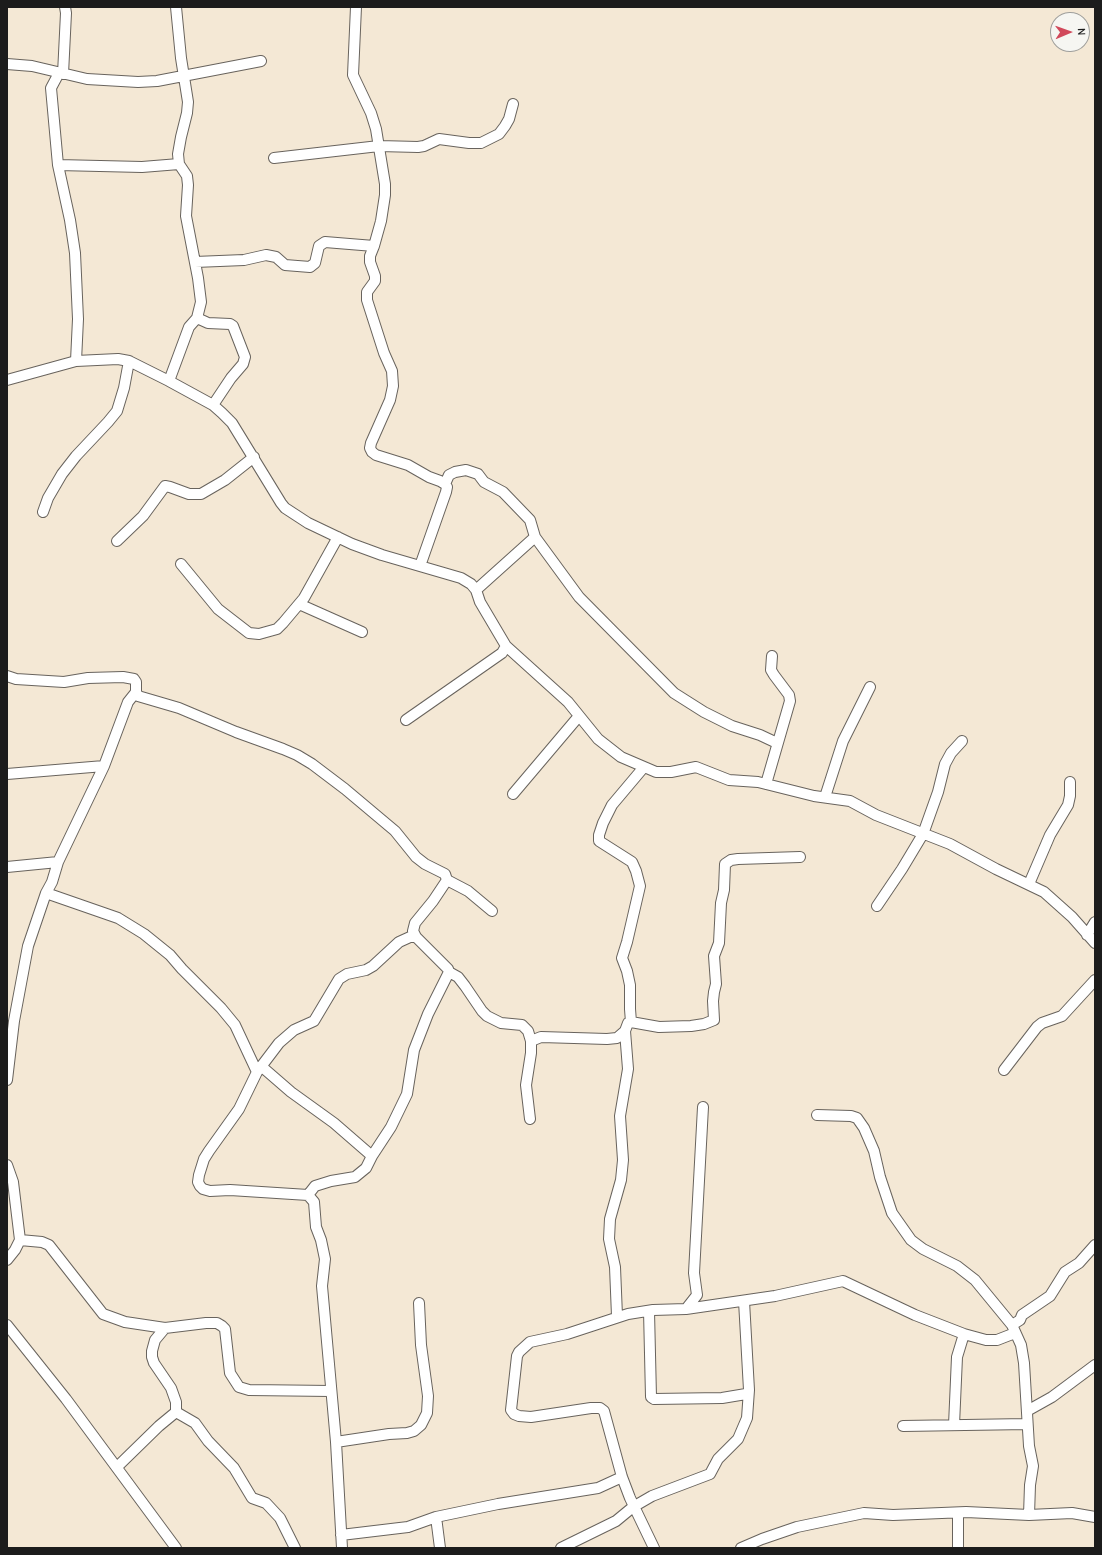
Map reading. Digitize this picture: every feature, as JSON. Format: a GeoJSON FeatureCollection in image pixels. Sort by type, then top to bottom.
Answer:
{"type":"FeatureCollection","features":[{"type":"Feature","properties":{"kind":"street"},"geometry":{"type":"LineString","coordinates":[[65,7],[66,13],[61,73],[51,88],[58,165],[70,220],[75,253],[78,319],[76,361]]}},
{"type":"Feature","properties":{"kind":"street"},"geometry":{"type":"LineString","coordinates":[[169,381],[189,327],[197,318],[200,302],[195,262],[186,216],[188,185],[187,176],[179,164],[178,154],[188,102],[176,7]]}},
{"type":"Feature","properties":{"kind":"street"},"geometry":{"type":"LineString","coordinates":[[356,7],[353,75],[371,112],[383,167],[385,195],[374,246],[370,256],[375,281],[367,292],[367,300],[384,353],[392,371],[394,386],[390,400],[370,448],[376,455],[408,465],[445,484]]}},
{"type":"Feature","properties":{"kind":"street"},"geometry":{"type":"LineString","coordinates":[[7,64],[32,66],[87,79],[138,82],[157,81],[261,61]]}},
{"type":"Feature","properties":{"kind":"street"},"geometry":{"type":"LineString","coordinates":[[274,158],[379,146],[418,147],[424,146],[439,139],[481,143],[499,134],[509,119],[513,104]]}},
{"type":"Feature","properties":{"kind":"street"},"geometry":{"type":"LineString","coordinates":[[58,165],[142,167],[179,164]]}},
{"type":"Feature","properties":{"kind":"street"},"geometry":{"type":"LineString","coordinates":[[195,262],[244,260],[266,255],[276,257],[285,265],[310,267],[315,263],[319,246],[325,242],[374,246]]}},
{"type":"Feature","properties":{"kind":"street"},"geometry":{"type":"LineString","coordinates":[[197,318],[208,323],[230,324],[233,326],[245,357],[243,364],[231,378],[213,405]]}},
{"type":"Feature","properties":{"kind":"street"},"geometry":{"type":"LineString","coordinates":[[7,380],[76,361],[118,359],[129,361],[169,381],[213,405],[232,423],[281,503],[308,523],[376,552],[461,578],[471,584],[476,590],[480,602],[506,646],[568,702],[598,739],[621,757],[656,772],[696,767],[729,780],[766,784],[801,793],[850,801],[876,815],[950,844],[996,869],[1044,892],[1072,917],[1086,935],[1095,943]]}},
{"type":"Feature","properties":{"kind":"street"},"geometry":{"type":"LineString","coordinates":[[43,512],[48,498],[62,474],[76,456],[117,411],[124,388],[129,361]]}},
{"type":"Feature","properties":{"kind":"street"},"geometry":{"type":"LineString","coordinates":[[117,541],[143,516],[165,486],[189,494],[201,494],[225,480],[254,457]]}},
{"type":"Feature","properties":{"kind":"street"},"geometry":{"type":"LineString","coordinates":[[417,470],[439,473],[466,470],[473,471],[478,474],[484,482],[503,492],[530,520],[534,536],[579,597],[674,693],[704,712],[777,743]]}},
{"type":"Feature","properties":{"kind":"street"},"geometry":{"type":"LineString","coordinates":[[420,566],[446,492],[445,484],[449,475],[455,472]]}},
{"type":"Feature","properties":{"kind":"street"},"geometry":{"type":"LineString","coordinates":[[476,590],[534,536]]}},
{"type":"Feature","properties":{"kind":"street"},"geometry":{"type":"LineString","coordinates":[[181,564],[218,609],[249,633],[259,634],[277,629],[299,604],[338,537]]}},
{"type":"Feature","properties":{"kind":"street"},"geometry":{"type":"LineString","coordinates":[[299,604],[362,632]]}},
{"type":"Feature","properties":{"kind":"street"},"geometry":{"type":"LineString","coordinates":[[406,720],[502,653],[506,646]]}},
{"type":"Feature","properties":{"kind":"street"},"geometry":{"type":"LineString","coordinates":[[766,784],[790,701],[789,695],[771,670],[772,656]]}},
{"type":"Feature","properties":{"kind":"street"},"geometry":{"type":"LineString","coordinates":[[7,676],[16,679],[64,682],[88,678],[134,679],[136,682],[136,692],[138,696],[179,708],[236,732],[297,755],[312,764],[345,789],[395,831],[416,857],[425,864],[445,874],[447,880],[468,891],[492,911]]}},
{"type":"Feature","properties":{"kind":"street"},"geometry":{"type":"LineString","coordinates":[[825,797],[843,741],[870,687]]}},
{"type":"Feature","properties":{"kind":"street"},"geometry":{"type":"LineString","coordinates":[[7,1080],[14,1021],[28,946],[58,862],[104,766],[128,702],[136,692]]}},
{"type":"Feature","properties":{"kind":"street"},"geometry":{"type":"LineString","coordinates":[[513,794],[579,716]]}},
{"type":"Feature","properties":{"kind":"street"},"geometry":{"type":"LineString","coordinates":[[877,906],[923,834],[938,792],[945,764],[951,753],[962,741]]}},
{"type":"Feature","properties":{"kind":"street"},"geometry":{"type":"LineString","coordinates":[[7,774],[104,766]]}},
{"type":"Feature","properties":{"kind":"street"},"geometry":{"type":"LineString","coordinates":[[631,1022],[630,985],[628,972],[622,958],[640,886],[632,862],[599,841],[599,835],[612,805],[644,767]]}},
{"type":"Feature","properties":{"kind":"street"},"geometry":{"type":"LineString","coordinates":[[1029,884],[1050,835],[1068,805],[1070,796],[1070,782]]}},
{"type":"Feature","properties":{"kind":"street"},"geometry":{"type":"LineString","coordinates":[[631,1022],[659,1027],[691,1026],[704,1024],[714,1020],[713,1001],[716,984],[714,956],[719,944],[725,864],[738,858],[800,857]]}},
{"type":"Feature","properties":{"kind":"street"},"geometry":{"type":"LineString","coordinates":[[7,867],[58,862]]}},
{"type":"Feature","properties":{"kind":"street"},"geometry":{"type":"LineString","coordinates":[[447,880],[433,901],[415,923],[413,932],[416,937],[448,969],[449,972],[458,977],[482,1012],[501,1023],[522,1025],[528,1031],[531,1041],[531,1053],[526,1084],[530,1119]]}},
{"type":"Feature","properties":{"kind":"street"},"geometry":{"type":"LineString","coordinates":[[46,893],[118,918],[144,934],[170,955],[221,1008],[235,1025],[259,1069],[334,1123],[372,1156]]}},
{"type":"Feature","properties":{"kind":"street"},"geometry":{"type":"LineString","coordinates":[[1086,935],[1095,922]]}},
{"type":"Feature","properties":{"kind":"street"},"geometry":{"type":"LineString","coordinates":[[342,1548],[336,1442],[322,1286],[324,1253],[316,1227],[314,1202],[308,1195],[230,1190],[210,1191],[203,1189],[198,1182],[204,1159],[239,1110],[259,1069],[278,1043],[294,1030],[314,1021],[339,979],[347,974],[366,970],[373,966],[399,942],[410,937],[416,937]]}},
{"type":"Feature","properties":{"kind":"street"},"geometry":{"type":"LineString","coordinates":[[308,1195],[311,1190],[322,1183],[355,1177],[366,1168],[391,1127],[407,1094],[414,1050],[428,1014],[449,972]]}},
{"type":"Feature","properties":{"kind":"street"},"geometry":{"type":"LineString","coordinates":[[1004,1070],[1037,1027],[1042,1023],[1062,1016],[1095,980]]}},
{"type":"Feature","properties":{"kind":"street"},"geometry":{"type":"LineString","coordinates":[[617,1316],[615,1267],[609,1239],[610,1219],[617,1200],[622,1166],[620,1116],[628,1069],[625,1031],[628,1023],[631,1022]]}},
{"type":"Feature","properties":{"kind":"street"},"geometry":{"type":"LineString","coordinates":[[531,1041],[541,1036],[607,1039],[617,1038],[625,1031]]}},
{"type":"Feature","properties":{"kind":"street"},"geometry":{"type":"LineString","coordinates":[[686,1309],[697,1295],[694,1273],[703,1106]]}},
{"type":"Feature","properties":{"kind":"street"},"geometry":{"type":"LineString","coordinates":[[817,1115],[851,1116],[857,1118],[864,1128],[874,1151],[880,1177],[892,1213],[911,1240],[923,1249],[957,1266],[975,1280],[1013,1329],[1023,1352],[1028,1411],[1029,1446],[1033,1466],[1030,1485],[1029,1515]]}},
{"type":"Feature","properties":{"kind":"street"},"geometry":{"type":"LineString","coordinates":[[7,1165],[14,1182],[20,1240],[15,1250],[7,1260]]}},
{"type":"Feature","properties":{"kind":"street"},"geometry":{"type":"LineString","coordinates":[[20,1240],[42,1242],[49,1245],[103,1314],[125,1322],[165,1328],[206,1323],[217,1323],[222,1326],[225,1329],[230,1373],[237,1386],[249,1390],[331,1390]]}},
{"type":"Feature","properties":{"kind":"street"},"geometry":{"type":"LineString","coordinates":[[654,1548],[633,1507],[622,1477],[604,1411],[600,1408],[591,1408],[531,1417],[514,1414],[511,1405],[518,1356],[519,1352],[525,1346],[534,1341],[567,1334],[617,1316],[649,1311],[686,1309],[775,1296],[843,1281],[915,1315],[964,1334],[986,1340],[997,1340],[1013,1329],[1022,1315],[1050,1296],[1065,1272],[1078,1262],[1095,1245]]}},
{"type":"Feature","properties":{"kind":"street"},"geometry":{"type":"LineString","coordinates":[[561,1548],[616,1521],[633,1507],[652,1496],[710,1474],[718,1459],[738,1439],[747,1418],[748,1393],[744,1300]]}},
{"type":"Feature","properties":{"kind":"street"},"geometry":{"type":"LineString","coordinates":[[336,1442],[389,1434],[407,1433],[414,1431],[421,1425],[427,1413],[428,1396],[421,1345],[419,1303]]}},
{"type":"Feature","properties":{"kind":"street"},"geometry":{"type":"LineString","coordinates":[[649,1311],[651,1397],[654,1399],[722,1398],[748,1393]]}},
{"type":"Feature","properties":{"kind":"street"},"geometry":{"type":"LineString","coordinates":[[165,1328],[155,1340],[152,1357],[154,1363],[171,1388],[176,1402],[176,1412]]}},
{"type":"Feature","properties":{"kind":"street"},"geometry":{"type":"LineString","coordinates":[[8,1330],[66,1399],[176,1548]]}},
{"type":"Feature","properties":{"kind":"street"},"geometry":{"type":"LineString","coordinates":[[954,1425],[957,1357],[964,1334]]}},
{"type":"Feature","properties":{"kind":"street"},"geometry":{"type":"LineString","coordinates":[[1028,1411],[1052,1397],[1095,1365]]}},
{"type":"Feature","properties":{"kind":"street"},"geometry":{"type":"LineString","coordinates":[[117,1467],[159,1426],[176,1412]]}},
{"type":"Feature","properties":{"kind":"street"},"geometry":{"type":"LineString","coordinates":[[176,1412],[195,1423],[208,1441],[234,1468],[252,1498],[266,1503],[280,1518],[295,1548]]}},
{"type":"Feature","properties":{"kind":"street"},"geometry":{"type":"LineString","coordinates":[[903,1426],[1028,1424]]}},
{"type":"Feature","properties":{"kind":"street"},"geometry":{"type":"LineString","coordinates":[[341,1535],[408,1527],[436,1517],[498,1504],[598,1488],[622,1477]]}},
{"type":"Feature","properties":{"kind":"street"},"geometry":{"type":"LineString","coordinates":[[741,1548],[797,1527],[864,1513],[893,1515],[958,1513],[1029,1515],[1072,1513],[1095,1517]]}},
{"type":"Feature","properties":{"kind":"street"},"geometry":{"type":"LineString","coordinates":[[958,1513],[958,1548]]}},
{"type":"Feature","properties":{"kind":"street"},"geometry":{"type":"LineString","coordinates":[[436,1517],[440,1548]]}}]}
